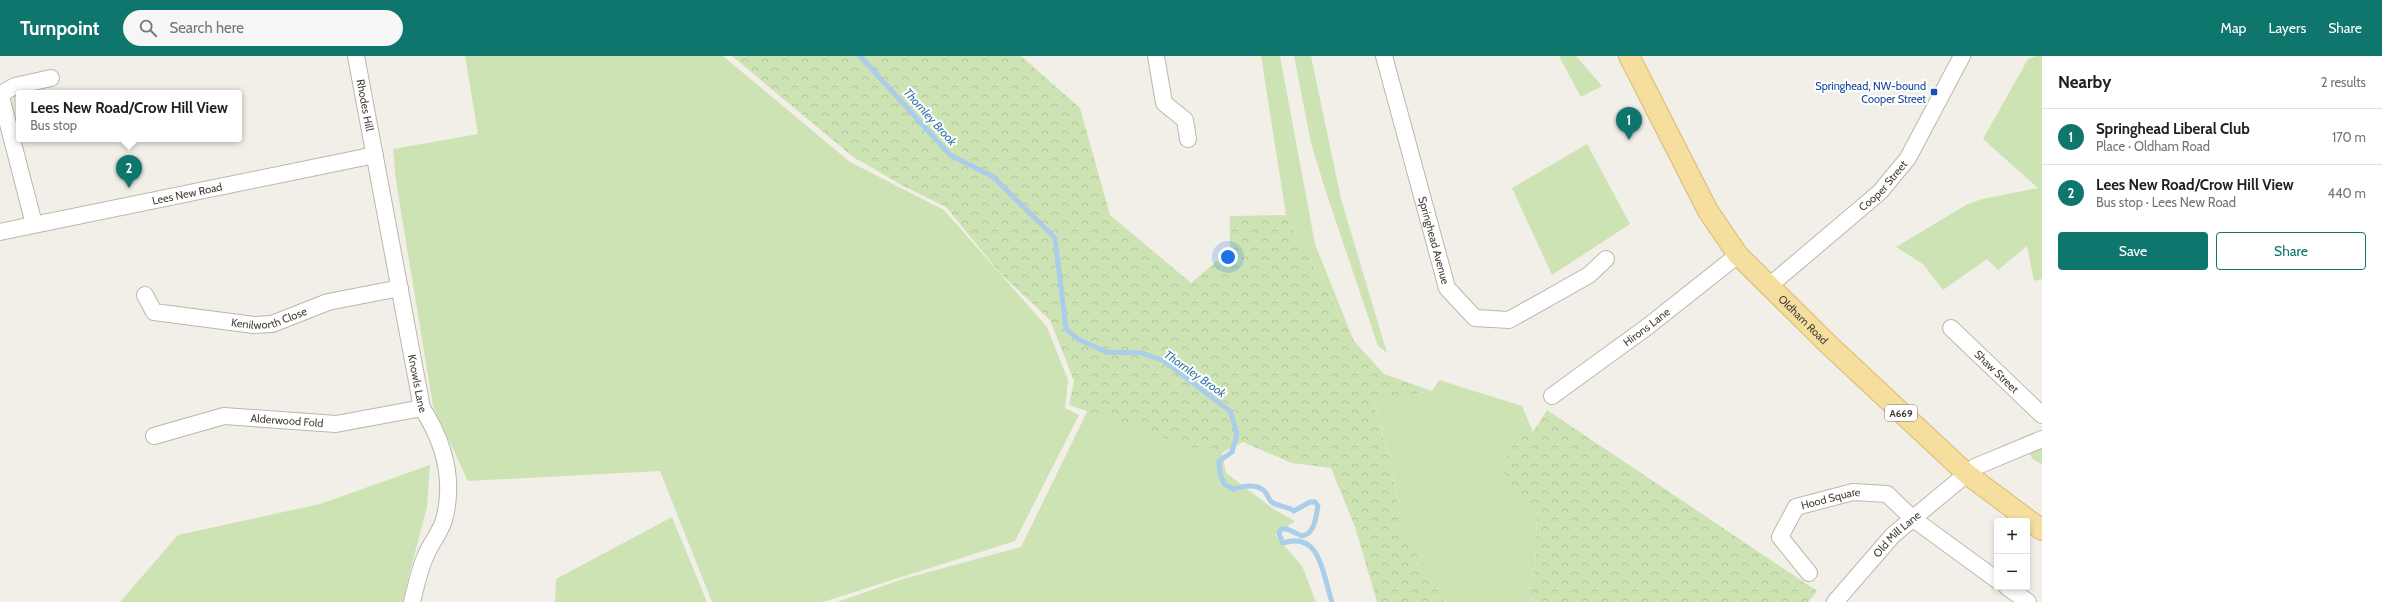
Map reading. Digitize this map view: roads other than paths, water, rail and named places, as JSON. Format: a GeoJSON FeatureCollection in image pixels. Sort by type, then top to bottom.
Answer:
{"type":"FeatureCollection","features":[{"type":"Feature","properties":{"kind":"main road","name":"Oldham Road"},"geometry":{"type":"LineString","coordinates":[[1629,56],[1708,211],[1738,255],[1967,474],[2042,530]]}},
{"type":"Feature","properties":{"kind":"street","name":"Rhodes Hill"},"geometry":{"type":"LineString","coordinates":[[356,56],[375,155]]}},
{"type":"Feature","properties":{"kind":"street"},"geometry":{"type":"LineString","coordinates":[[1156,56],[1164,103],[1185,120],[1188,139]]}},
{"type":"Feature","properties":{"kind":"street","name":"Springhead Avenue"},"geometry":{"type":"LineString","coordinates":[[1384,56],[1447,288],[1475,318],[1509,320],[1589,275],[1606,259]]}},
{"type":"Feature","properties":{"kind":"street","name":"Cooper Street"},"geometry":{"type":"LineString","coordinates":[[1769,286],[1880,192],[1908,158],[1962,56]]}},
{"type":"Feature","properties":{"kind":"street"},"geometry":{"type":"LineString","coordinates":[[34,224],[0,94],[14,86],[51,78]]}},
{"type":"Feature","properties":{"kind":"street","name":"Lees New Road"},"geometry":{"type":"LineString","coordinates":[[0,232],[375,155]]}},
{"type":"Feature","properties":{"kind":"street","name":"Knowls Lane"},"geometry":{"type":"LineString","coordinates":[[375,155],[422,408],[435,428],[445,456],[450,487],[444,521],[426,555],[412,602]]}},
{"type":"Feature","properties":{"kind":"street","name":"Hirons Lane"},"geometry":{"type":"LineString","coordinates":[[1552,396],[1647,327],[1738,255]]}},
{"type":"Feature","properties":{"kind":"street","name":"Kenilworth Close"},"geometry":{"type":"LineString","coordinates":[[145,295],[154,312],[254,325],[272,324],[328,302],[400,288]]}},
{"type":"Feature","properties":{"kind":"street","name":"Shaw Street"},"geometry":{"type":"LineString","coordinates":[[1951,328],[2042,415]]}},
{"type":"Feature","properties":{"kind":"street","name":"Alderwood Fold"},"geometry":{"type":"LineString","coordinates":[[154,436],[224,416],[336,424],[422,408]]}},
{"type":"Feature","properties":{"kind":"street","name":"Old Mill Lane"},"geometry":{"type":"LineString","coordinates":[[1835,602],[1893,535],[1975,466],[2042,439]]}},
{"type":"Feature","properties":{"kind":"street","name":"Hood Square"},"geometry":{"type":"LineString","coordinates":[[1809,573],[1780,537],[1796,507],[1853,492],[1887,494],[1912,518]]}},
{"type":"Feature","properties":{"kind":"street"},"geometry":{"type":"LineString","coordinates":[[1912,518],[1994,578]]}},
{"type":"Feature","properties":{"kind":"street"},"geometry":{"type":"LineString","coordinates":[[2011,590],[2028,602]]}},
{"type":"Feature","properties":{"kind":"waterway","name":"Thornley Brook"},"geometry":{"type":"LineString","coordinates":[[860,56],[950,155],[992,176],[1055,238],[1066,329],[1078,339],[1106,352],[1142,353],[1164,361],[1230,411],[1237,434],[1232,452],[1219,461],[1220,473],[1224,484],[1233,489],[1246,486],[1259,488],[1266,493],[1269,500],[1273,503],[1294,511],[1310,502],[1315,502],[1318,506],[1314,524],[1310,532],[1302,536],[1287,529],[1281,529],[1279,534],[1283,543],[1296,541],[1306,543],[1313,550],[1323,569],[1332,602]]}},
{"type":"Feature","properties":{"kind":"place","name":"Springhead, NW-bound Cooper Street"},"geometry":{"type":"Point","coordinates":[1934,92]}},
{"type":"Feature","properties":{"kind":"place","name":"Springhead Liberal Club"},"geometry":{"type":"Point","coordinates":[1629,140]}},
{"type":"Feature","properties":{"kind":"place","name":"Lees New Road/Crow Hill View"},"geometry":{"type":"Point","coordinates":[129,188]}}]}
